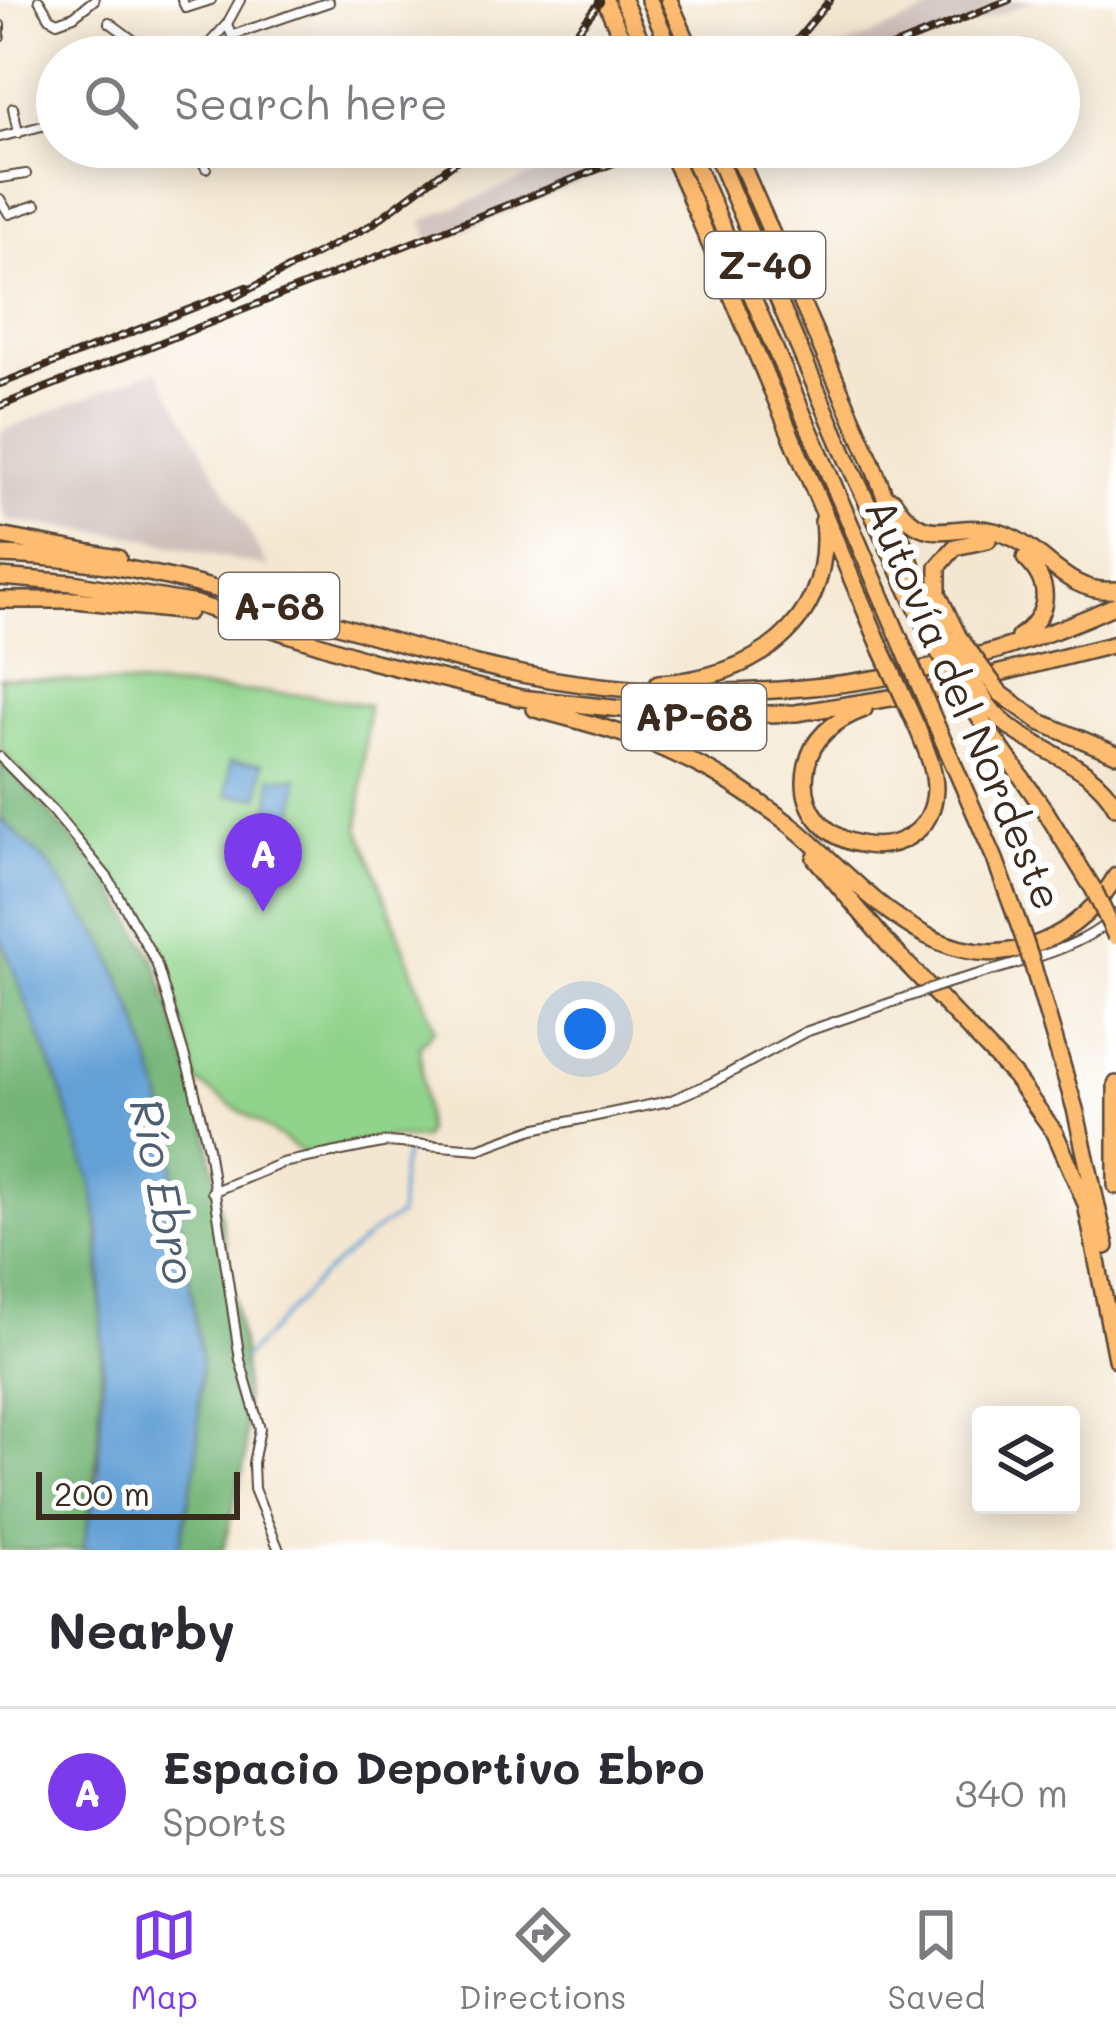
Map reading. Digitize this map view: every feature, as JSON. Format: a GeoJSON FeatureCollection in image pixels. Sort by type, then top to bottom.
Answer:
{"type":"FeatureCollection","features":[{"type":"Feature","properties":{"kind":"highway"},"geometry":{"type":"LineString","coordinates":[[605,0],[621,36]]}},
{"type":"Feature","properties":{"kind":"highway"},"geometry":{"type":"LineString","coordinates":[[623,0],[639,36]]}},
{"type":"Feature","properties":{"kind":"highway"},"geometry":{"type":"LineString","coordinates":[[649,0],[665,36]]}},
{"type":"Feature","properties":{"kind":"highway"},"geometry":{"type":"LineString","coordinates":[[669,0],[685,36]]}},
{"type":"Feature","properties":{"kind":"highway"},"geometry":{"type":"LineString","coordinates":[[677,168],[882,650],[916,727],[935,784],[934,800],[924,821],[904,838],[881,846],[855,844],[831,832],[813,810],[805,783],[811,751],[829,728],[866,709],[1018,670]]}},
{"type":"Feature","properties":{"kind":"highway","name":"Autovía del Nordeste"},"geometry":{"type":"LineString","coordinates":[[697,168],[994,859],[1024,939],[1094,1187],[1116,1308]]}},
{"type":"Feature","properties":{"kind":"highway","name":"Autovía del Nordeste"},"geometry":{"type":"LineString","coordinates":[[722,168],[842,451],[945,638],[1094,890],[1116,937]]}},
{"type":"Feature","properties":{"kind":"highway"},"geometry":{"type":"LineString","coordinates":[[743,168],[945,638],[987,702],[1022,737],[1095,779],[1116,807]]}},
{"type":"Feature","properties":{"kind":"highway"},"geometry":{"type":"LineString","coordinates":[[690,197],[731,272],[775,370],[787,383]]}},
{"type":"Feature","properties":{"kind":"highway"},"geometry":{"type":"LineString","coordinates":[[786,270],[802,317],[815,383]]}},
{"type":"Feature","properties":{"kind":"highway"},"geometry":{"type":"LineString","coordinates":[[871,460],[901,513],[919,528],[940,533],[1002,533],[1074,583],[1116,590]]}},
{"type":"Feature","properties":{"kind":"highway"},"geometry":{"type":"LineString","coordinates":[[554,679],[673,683],[747,664],[777,643],[812,596],[824,557],[821,507]]}},
{"type":"Feature","properties":{"kind":"highway"},"geometry":{"type":"LineString","coordinates":[[0,536],[165,568],[213,585]]}},
{"type":"Feature","properties":{"kind":"highway"},"geometry":{"type":"LineString","coordinates":[[945,638],[938,568],[949,551],[962,543],[995,541],[1033,566],[1046,595],[1036,623],[1005,647]]}},
{"type":"Feature","properties":{"kind":"highway","name":"A-68"},"geometry":{"type":"LineString","coordinates":[[0,555],[77,561],[213,585],[444,656],[554,679]]}},
{"type":"Feature","properties":{"kind":"highway","name":"A-68"},"geometry":{"type":"LineString","coordinates":[[0,577],[160,597],[371,661]]}},
{"type":"Feature","properties":{"kind":"highway"},"geometry":{"type":"LineString","coordinates":[[0,600],[76,599],[194,613],[323,646]]}},
{"type":"Feature","properties":{"kind":"highway","name":"AP-68"},"geometry":{"type":"LineString","coordinates":[[554,679],[627,690],[797,691],[934,666],[1005,647],[1116,605]]}},
{"type":"Feature","properties":{"kind":"highway","name":"AP-68"},"geometry":{"type":"LineString","coordinates":[[371,661],[521,698],[694,717],[796,713],[916,694],[1116,644]]}},
{"type":"Feature","properties":{"kind":"highway"},"geometry":{"type":"LineString","coordinates":[[371,661],[655,744],[709,770],[801,833],[880,907],[925,936],[957,948],[1014,951],[1053,938],[1093,907],[1116,876]]}},
{"type":"Feature","properties":{"kind":"highway"},"geometry":{"type":"LineString","coordinates":[[987,702],[1112,753]]}},
{"type":"Feature","properties":{"kind":"highway"},"geometry":{"type":"LineString","coordinates":[[758,801],[1014,1076],[1055,1133],[1086,1204],[1116,1359]]}},
{"type":"Feature","properties":{"kind":"highway"},"geometry":{"type":"LineString","coordinates":[[1116,1084],[1116,1186]]}},
{"type":"Feature","properties":{"kind":"street"},"geometry":{"type":"LineString","coordinates":[[39,0],[57,22],[94,0]]}},
{"type":"Feature","properties":{"kind":"street"},"geometry":{"type":"LineString","coordinates":[[182,0],[186,8],[211,0]]}},
{"type":"Feature","properties":{"kind":"street"},"geometry":{"type":"LineString","coordinates":[[216,36],[240,0]]}},
{"type":"Feature","properties":{"kind":"street"},"geometry":{"type":"LineString","coordinates":[[227,24],[233,34],[329,2]]}},
{"type":"Feature","properties":{"kind":"street"},"geometry":{"type":"LineString","coordinates":[[109,22],[128,36]]}},
{"type":"Feature","properties":{"kind":"street"},"geometry":{"type":"LineString","coordinates":[[0,25],[0,37]]}},
{"type":"Feature","properties":{"kind":"street"},"geometry":{"type":"LineString","coordinates":[[13,108],[18,133]]}},
{"type":"Feature","properties":{"kind":"street"},"geometry":{"type":"LineString","coordinates":[[0,136],[36,128]]}},
{"type":"Feature","properties":{"kind":"street"},"geometry":{"type":"LineString","coordinates":[[0,178],[26,174]]}},
{"type":"Feature","properties":{"kind":"street"},"geometry":{"type":"LineString","coordinates":[[0,199],[10,214],[36,205]]}},
{"type":"Feature","properties":{"kind":"street"},"geometry":{"type":"LineString","coordinates":[[0,757],[108,878],[156,962],[208,1148],[240,1360],[260,1430],[253,1463],[254,1489],[279,1550]]}},
{"type":"Feature","properties":{"kind":"street"},"geometry":{"type":"LineString","coordinates":[[212,1192],[282,1163],[387,1142],[479,1149],[533,1129],[670,1101],[806,1032],[1078,940],[1102,928],[1116,914]]}},
{"type":"Feature","properties":{"kind":"shaded area"},"geometry":{"type":"Polygon","coordinates":[[[955,0],[1035,0],[944,36],[870,36],[955,0]]]}},
{"type":"Feature","properties":{"kind":"shaded area"},"geometry":{"type":"Polygon","coordinates":[[[550,168],[614,168],[431,244],[422,221],[550,168]]]}},
{"type":"Feature","properties":{"kind":"shaded area"},"geometry":{"type":"Polygon","coordinates":[[[157,369],[269,568],[134,536],[8,521],[0,504],[0,432],[157,369]]]}},
{"type":"Feature","properties":{"kind":"green space"},"geometry":{"type":"Polygon","coordinates":[[[0,677],[304,695],[368,705],[359,828],[435,1029],[420,1045],[423,1139],[392,1137],[305,1154],[197,1082],[169,979],[132,904],[71,823],[0,749],[0,677]]]}},
{"type":"Feature","properties":{"kind":"green space"},"geometry":{"type":"Polygon","coordinates":[[[0,758],[108,878],[156,962],[207,1128],[243,1357],[246,1457],[223,1550],[179,1550],[197,1460],[201,1359],[182,1228],[172,1199],[174,1162],[159,1089],[138,1021],[107,947],[48,864],[0,818],[0,758]]]}},
{"type":"Feature","properties":{"kind":"green space"},"geometry":{"type":"Polygon","coordinates":[[[0,936],[64,1090],[96,1210],[101,1385],[94,1484],[83,1550],[0,1550],[0,936]]]}},
{"type":"Feature","properties":{"kind":"water"},"geometry":{"type":"Polygon","coordinates":[[[230,761],[263,763],[260,797],[227,795],[230,761]]]}},
{"type":"Feature","properties":{"kind":"water"},"geometry":{"type":"Polygon","coordinates":[[[272,777],[298,778],[295,819],[269,817],[272,777]]]}},
{"type":"Feature","properties":{"kind":"water","name":"Río Ebro"},"geometry":{"type":"Polygon","coordinates":[[[0,818],[48,864],[107,947],[160,1091],[174,1162],[172,1199],[182,1228],[201,1359],[197,1460],[179,1550],[83,1550],[98,1476],[103,1367],[100,1234],[92,1184],[58,1082],[0,935],[0,818]]]}},
{"type":"Feature","properties":{"kind":"waterway"},"geometry":{"type":"LineString","coordinates":[[244,1358],[323,1275],[399,1216],[406,1152]]}},
{"type":"Feature","properties":{"kind":"railway"},"geometry":{"type":"LineString","coordinates":[[800,36],[830,0]]}},
{"type":"Feature","properties":{"kind":"railway"},"geometry":{"type":"LineString","coordinates":[[919,36],[1009,0]]}},
{"type":"Feature","properties":{"kind":"railway"},"geometry":{"type":"LineString","coordinates":[[573,36],[600,2]]}},
{"type":"Feature","properties":{"kind":"railway"},"geometry":{"type":"LineString","coordinates":[[235,297],[371,225],[447,168]]}},
{"type":"Feature","properties":{"kind":"railway"},"geometry":{"type":"LineString","coordinates":[[0,406],[601,168]]}},
{"type":"Feature","properties":{"kind":"railway"},"geometry":{"type":"LineString","coordinates":[[0,384],[246,287]]}},
{"type":"Feature","properties":{"kind":"place","name":"Espacio Deportivo Ebro"},"geometry":{"type":"Point","coordinates":[263,912]}}]}
